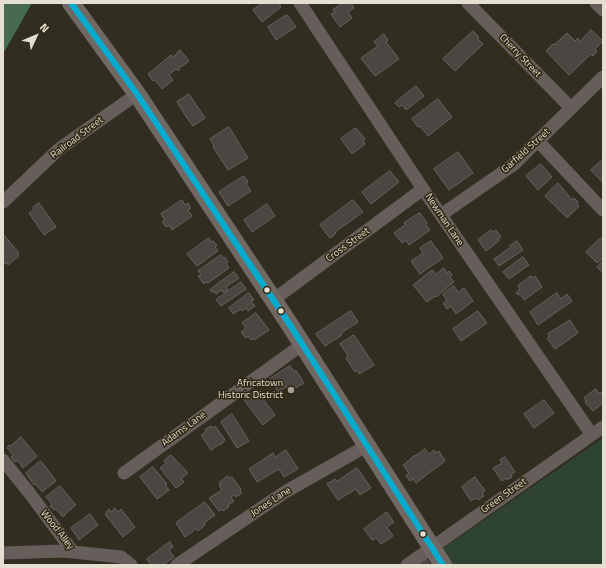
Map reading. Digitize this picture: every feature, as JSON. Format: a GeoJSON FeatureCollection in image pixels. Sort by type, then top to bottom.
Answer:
{"type":"FeatureCollection","features":[{"type":"Feature","properties":{"kind":"street","name":"Newman Lane"},"geometry":{"type":"LineString","coordinates":[[300,3],[423,189],[592,435]]}},
{"type":"Feature","properties":{"kind":"street","name":"Cherry Street"},"geometry":{"type":"LineString","coordinates":[[468,3],[571,108]]}},
{"type":"Feature","properties":{"kind":"street"},"geometry":{"type":"LineString","coordinates":[[596,3],[603,10]]}},
{"type":"Feature","properties":{"kind":"street"},"geometry":{"type":"LineString","coordinates":[[74,4],[137,94],[303,344],[443,565]]}},
{"type":"Feature","properties":{"kind":"street","name":"Garfield Street"},"geometry":{"type":"LineString","coordinates":[[441,215],[513,165],[603,77]]}},
{"type":"Feature","properties":{"kind":"street","name":"Railroad Street"},"geometry":{"type":"LineString","coordinates":[[3,202],[59,149],[137,94]]}},
{"type":"Feature","properties":{"kind":"street"},"geometry":{"type":"LineString","coordinates":[[538,141],[603,210]]}},
{"type":"Feature","properties":{"kind":"street","name":"Cross Street"},"geometry":{"type":"LineString","coordinates":[[273,300],[423,189]]}},
{"type":"Feature","properties":{"kind":"street","name":"Adams Lane"},"geometry":{"type":"LineString","coordinates":[[124,473],[303,344]]}},
{"type":"Feature","properties":{"kind":"street","name":"Green Street"},"geometry":{"type":"LineString","coordinates":[[406,565],[603,427]]}},
{"type":"Feature","properties":{"kind":"street","name":"Jones Lane"},"geometry":{"type":"LineString","coordinates":[[177,565],[285,492],[368,445]]}},
{"type":"Feature","properties":{"kind":"street","name":"Wood Alley"},"geometry":{"type":"LineString","coordinates":[[3,460],[73,552],[121,557],[131,565]]}},
{"type":"Feature","properties":{"kind":"street"},"geometry":{"type":"LineString","coordinates":[[3,554],[63,551],[73,552]]}},
{"type":"Feature","properties":{"kind":"green space"},"geometry":{"type":"Polygon","coordinates":[[[3,3],[32,3],[3,54],[3,3]]]}},
{"type":"Feature","properties":{"kind":"green space"},"geometry":{"type":"Polygon","coordinates":[[[603,438],[603,565],[452,565],[442,549],[603,438]]]}},
{"type":"Feature","properties":{"kind":"building"},"geometry":{"type":"Polygon","coordinates":[[[263,3],[282,3],[279,5],[281,7],[262,22],[253,10],[263,3]]]}},
{"type":"Feature","properties":{"kind":"building"},"geometry":{"type":"Polygon","coordinates":[[[343,3],[351,3],[354,8],[348,12],[352,18],[340,27],[331,14],[335,12],[333,10],[343,3]]]}},
{"type":"Feature","properties":{"kind":"building"},"geometry":{"type":"Polygon","coordinates":[[[287,15],[296,27],[276,40],[268,27],[287,15]]]}},
{"type":"Feature","properties":{"kind":"building"},"geometry":{"type":"Polygon","coordinates":[[[591,30],[603,41],[595,49],[597,51],[593,56],[591,54],[569,75],[546,51],[567,33],[575,41],[578,38],[580,41],[591,30]]]}},
{"type":"Feature","properties":{"kind":"building"},"geometry":{"type":"Polygon","coordinates":[[[473,31],[483,44],[455,71],[443,59],[473,31]]]}},
{"type":"Feature","properties":{"kind":"building"},"geometry":{"type":"Polygon","coordinates":[[[384,34],[388,40],[386,42],[399,59],[375,76],[361,58],[378,46],[374,42],[384,34]]]}},
{"type":"Feature","properties":{"kind":"building"},"geometry":{"type":"Polygon","coordinates":[[[180,50],[189,61],[181,67],[178,67],[180,69],[178,71],[176,69],[169,75],[173,80],[162,89],[148,74],[171,55],[173,57],[180,50]]]}},
{"type":"Feature","properties":{"kind":"building"},"geometry":{"type":"Polygon","coordinates":[[[416,86],[424,96],[406,110],[402,105],[399,107],[395,103],[416,86]]]}},
{"type":"Feature","properties":{"kind":"building"},"geometry":{"type":"Polygon","coordinates":[[[189,94],[205,118],[193,126],[177,102],[189,94]]]}},
{"type":"Feature","properties":{"kind":"building"},"geometry":{"type":"Polygon","coordinates":[[[438,99],[452,117],[428,136],[412,119],[438,99]]]}},
{"type":"Feature","properties":{"kind":"building"},"geometry":{"type":"Polygon","coordinates":[[[229,127],[248,158],[228,170],[213,147],[214,146],[210,139],[229,127]]]}},
{"type":"Feature","properties":{"kind":"building"},"geometry":{"type":"Polygon","coordinates":[[[356,128],[365,139],[363,140],[365,144],[352,154],[341,139],[356,128]]]}},
{"type":"Feature","properties":{"kind":"building"},"geometry":{"type":"Polygon","coordinates":[[[458,152],[473,173],[449,190],[434,169],[458,152]]]}},
{"type":"Feature","properties":{"kind":"building"},"geometry":{"type":"Polygon","coordinates":[[[603,159],[603,183],[591,170],[603,159]]]}},
{"type":"Feature","properties":{"kind":"building"},"geometry":{"type":"Polygon","coordinates":[[[541,164],[552,177],[538,190],[526,176],[541,164]]]}},
{"type":"Feature","properties":{"kind":"building"},"geometry":{"type":"Polygon","coordinates":[[[390,171],[399,182],[371,204],[362,192],[390,171]]]}},
{"type":"Feature","properties":{"kind":"building"},"geometry":{"type":"Polygon","coordinates":[[[244,176],[248,182],[246,184],[251,191],[228,206],[219,192],[244,176]]]}},
{"type":"Feature","properties":{"kind":"building"},"geometry":{"type":"Polygon","coordinates":[[[558,183],[572,200],[574,198],[578,202],[577,204],[579,206],[567,218],[545,196],[558,183]]]}},
{"type":"Feature","properties":{"kind":"building"},"geometry":{"type":"Polygon","coordinates":[[[182,200],[185,205],[188,203],[191,208],[188,210],[192,216],[172,230],[169,225],[166,227],[162,222],[165,220],[161,214],[182,200]]]}},
{"type":"Feature","properties":{"kind":"building"},"geometry":{"type":"Polygon","coordinates":[[[353,200],[363,212],[335,232],[336,233],[331,238],[329,237],[320,225],[353,200]]]}},
{"type":"Feature","properties":{"kind":"building"},"geometry":{"type":"Polygon","coordinates":[[[39,203],[56,227],[44,235],[29,213],[34,210],[33,208],[39,203]]]}},
{"type":"Feature","properties":{"kind":"building"},"geometry":{"type":"Polygon","coordinates":[[[267,204],[275,216],[252,232],[244,220],[267,204]]]}},
{"type":"Feature","properties":{"kind":"building"},"geometry":{"type":"Polygon","coordinates":[[[420,213],[430,230],[409,245],[406,240],[402,243],[394,233],[406,224],[404,223],[420,213]]]}},
{"type":"Feature","properties":{"kind":"building"},"geometry":{"type":"Polygon","coordinates":[[[491,230],[493,232],[496,230],[501,237],[498,239],[499,241],[486,251],[478,240],[491,230]]]}},
{"type":"Feature","properties":{"kind":"building"},"geometry":{"type":"Polygon","coordinates":[[[3,234],[19,253],[17,254],[19,256],[8,265],[7,262],[5,264],[3,262],[3,234]]]}},
{"type":"Feature","properties":{"kind":"building"},"geometry":{"type":"Polygon","coordinates":[[[209,238],[211,242],[213,241],[217,245],[215,247],[218,251],[197,266],[187,254],[209,238]]]}},
{"type":"Feature","properties":{"kind":"building"},"geometry":{"type":"Polygon","coordinates":[[[601,238],[603,240],[603,258],[597,263],[586,252],[601,238]]]}},
{"type":"Feature","properties":{"kind":"building"},"geometry":{"type":"Polygon","coordinates":[[[431,241],[443,258],[420,274],[411,261],[423,253],[420,248],[431,241]]]}},
{"type":"Feature","properties":{"kind":"building"},"geometry":{"type":"Polygon","coordinates":[[[517,241],[523,250],[499,266],[494,259],[517,241]]]}},
{"type":"Feature","properties":{"kind":"building"},"geometry":{"type":"Polygon","coordinates":[[[221,255],[223,258],[225,257],[229,268],[208,283],[206,282],[204,284],[198,276],[201,274],[198,271],[221,255]]]}},
{"type":"Feature","properties":{"kind":"building"},"geometry":{"type":"Polygon","coordinates":[[[523,257],[529,265],[509,279],[503,272],[523,257]]]}},
{"type":"Feature","properties":{"kind":"building"},"geometry":{"type":"Polygon","coordinates":[[[603,261],[603,273],[597,267],[603,261]]]}},
{"type":"Feature","properties":{"kind":"building"},"geometry":{"type":"Polygon","coordinates":[[[444,268],[447,273],[449,271],[452,275],[450,277],[454,282],[436,297],[435,296],[427,302],[413,285],[432,270],[436,274],[444,268]]]}},
{"type":"Feature","properties":{"kind":"building"},"geometry":{"type":"Polygon","coordinates":[[[234,272],[239,278],[226,287],[228,290],[224,293],[222,290],[216,294],[214,291],[212,292],[210,290],[212,288],[234,272]]]}},
{"type":"Feature","properties":{"kind":"building"},"geometry":{"type":"Polygon","coordinates":[[[531,276],[532,278],[535,276],[542,287],[524,300],[520,294],[518,295],[516,293],[520,289],[518,286],[531,276]]]}},
{"type":"Feature","properties":{"kind":"building"},"geometry":{"type":"Polygon","coordinates":[[[241,282],[246,289],[221,306],[216,300],[241,282]]]}},
{"type":"Feature","properties":{"kind":"building"},"geometry":{"type":"Polygon","coordinates":[[[454,286],[458,292],[464,288],[473,301],[456,314],[451,306],[447,309],[443,303],[447,301],[443,294],[454,286]]]}},
{"type":"Feature","properties":{"kind":"building"},"geometry":{"type":"Polygon","coordinates":[[[249,293],[254,300],[251,301],[255,306],[248,311],[246,308],[242,311],[241,309],[233,314],[229,308],[249,293]]]}},
{"type":"Feature","properties":{"kind":"building"},"geometry":{"type":"Polygon","coordinates":[[[557,293],[561,299],[567,294],[572,301],[538,325],[530,312],[557,293]]]}},
{"type":"Feature","properties":{"kind":"building"},"geometry":{"type":"Polygon","coordinates":[[[351,311],[358,322],[325,346],[316,334],[351,311]]]}},
{"type":"Feature","properties":{"kind":"building"},"geometry":{"type":"Polygon","coordinates":[[[478,311],[487,323],[461,341],[453,329],[478,311]]]}},
{"type":"Feature","properties":{"kind":"building"},"geometry":{"type":"Polygon","coordinates":[[[256,313],[269,330],[254,340],[253,338],[251,340],[248,336],[246,338],[241,332],[246,328],[242,323],[256,313]]]}},
{"type":"Feature","properties":{"kind":"building"},"geometry":{"type":"Polygon","coordinates":[[[570,320],[578,333],[555,349],[547,338],[550,336],[548,334],[570,320]]]}},
{"type":"Feature","properties":{"kind":"building"},"geometry":{"type":"Polygon","coordinates":[[[354,335],[374,365],[359,374],[357,370],[355,372],[346,358],[348,356],[340,344],[354,335]]]}},
{"type":"Feature","properties":{"kind":"building"},"geometry":{"type":"Polygon","coordinates":[[[290,366],[294,372],[296,370],[304,383],[289,392],[286,387],[278,392],[270,379],[290,366]]]}},
{"type":"Feature","properties":{"kind":"building"},"geometry":{"type":"Polygon","coordinates":[[[596,389],[599,393],[601,392],[603,394],[603,403],[593,411],[585,402],[586,401],[584,398],[596,389]]]}},
{"type":"Feature","properties":{"kind":"building"},"geometry":{"type":"Polygon","coordinates":[[[256,390],[275,415],[263,425],[244,400],[256,390]]]}},
{"type":"Feature","properties":{"kind":"building"},"geometry":{"type":"Polygon","coordinates":[[[544,400],[554,413],[534,428],[524,414],[544,400]]]}},
{"type":"Feature","properties":{"kind":"building"},"geometry":{"type":"Polygon","coordinates":[[[232,414],[249,441],[237,448],[221,422],[232,414]]]}},
{"type":"Feature","properties":{"kind":"building"},"geometry":{"type":"Polygon","coordinates":[[[211,426],[212,428],[215,426],[225,440],[221,445],[220,444],[211,450],[201,435],[211,426]]]}},
{"type":"Feature","properties":{"kind":"building"},"geometry":{"type":"Polygon","coordinates":[[[21,437],[37,456],[23,468],[17,460],[15,462],[11,457],[13,455],[7,448],[21,437]]]}},
{"type":"Feature","properties":{"kind":"building"},"geometry":{"type":"Polygon","coordinates":[[[425,449],[429,454],[434,450],[436,453],[439,451],[445,461],[416,483],[413,479],[410,481],[406,476],[409,473],[403,465],[425,449]]]}},
{"type":"Feature","properties":{"kind":"building"},"geometry":{"type":"Polygon","coordinates":[[[286,450],[298,469],[284,477],[279,469],[257,482],[249,469],[273,453],[275,457],[286,450]]]}},
{"type":"Feature","properties":{"kind":"building"},"geometry":{"type":"Polygon","coordinates":[[[171,455],[188,473],[181,479],[184,482],[176,488],[160,468],[166,463],[164,461],[171,455]]]}},
{"type":"Feature","properties":{"kind":"building"},"geometry":{"type":"Polygon","coordinates":[[[505,457],[515,472],[511,475],[512,477],[507,480],[506,478],[502,481],[493,468],[502,463],[500,460],[505,457]]]}},
{"type":"Feature","properties":{"kind":"building"},"geometry":{"type":"Polygon","coordinates":[[[41,461],[56,481],[42,492],[36,484],[34,485],[26,473],[41,461]]]}},
{"type":"Feature","properties":{"kind":"building"},"geometry":{"type":"Polygon","coordinates":[[[153,467],[167,484],[165,485],[169,490],[157,499],[140,477],[153,467]]]}},
{"type":"Feature","properties":{"kind":"building"},"geometry":{"type":"Polygon","coordinates":[[[357,468],[371,488],[360,495],[356,489],[338,500],[327,484],[335,479],[337,481],[357,468]]]}},
{"type":"Feature","properties":{"kind":"building"},"geometry":{"type":"Polygon","coordinates":[[[228,476],[229,478],[232,477],[241,489],[240,490],[242,493],[236,497],[234,495],[231,497],[234,501],[228,505],[229,507],[223,511],[222,509],[219,511],[209,498],[222,490],[219,483],[228,476]]]}},
{"type":"Feature","properties":{"kind":"building"},"geometry":{"type":"Polygon","coordinates":[[[475,477],[485,491],[482,494],[484,496],[478,500],[476,498],[471,501],[462,487],[475,477]]]}},
{"type":"Feature","properties":{"kind":"building"},"geometry":{"type":"Polygon","coordinates":[[[60,486],[76,505],[64,516],[50,506],[52,504],[46,497],[60,486]]]}},
{"type":"Feature","properties":{"kind":"building"},"geometry":{"type":"Polygon","coordinates":[[[205,502],[215,515],[204,523],[205,525],[198,531],[196,529],[185,537],[176,523],[205,502]]]}},
{"type":"Feature","properties":{"kind":"building"},"geometry":{"type":"Polygon","coordinates":[[[115,508],[118,512],[121,509],[135,527],[123,537],[105,514],[109,509],[111,512],[115,508]]]}},
{"type":"Feature","properties":{"kind":"building"},"geometry":{"type":"Polygon","coordinates":[[[387,512],[394,522],[387,527],[393,536],[381,544],[376,538],[372,540],[364,529],[387,512]]]}},
{"type":"Feature","properties":{"kind":"building"},"geometry":{"type":"Polygon","coordinates":[[[90,514],[98,525],[79,540],[71,528],[90,514]]]}},
{"type":"Feature","properties":{"kind":"building"},"geometry":{"type":"Polygon","coordinates":[[[170,542],[173,547],[169,550],[174,557],[163,565],[151,565],[147,559],[170,542]]]}},
{"type":"Feature","properties":{"kind":"building"},"geometry":{"type":"Polygon","coordinates":[[[426,559],[430,565],[418,565],[426,559]]]}},
{"type":"Feature","properties":{"kind":"transit line"},"geometry":{"type":"LineString","coordinates":[[71,3],[137,94],[290,325],[443,565]]}},
{"type":"Feature","properties":{"kind":"place","name":"Africatown Historic District"},"geometry":{"type":"Point","coordinates":[291,390]}}]}
